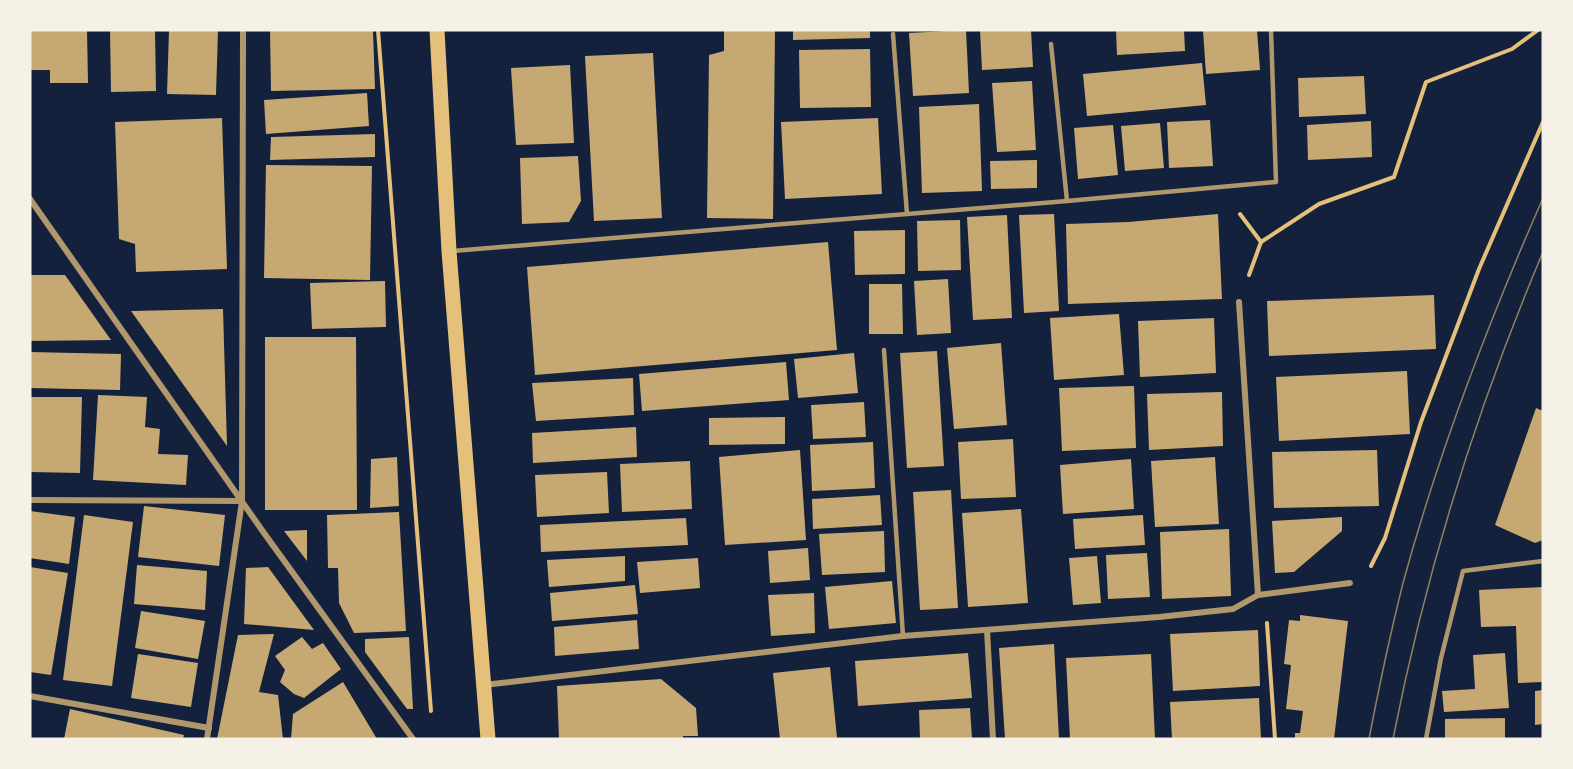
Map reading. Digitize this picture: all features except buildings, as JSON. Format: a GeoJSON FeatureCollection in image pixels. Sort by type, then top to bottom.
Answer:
{"type":"FeatureCollection","features":[{"type":"Feature","properties":{"kind":"main road"},"geometry":{"type":"LineString","coordinates":[[437,30],[449,251],[488,739]]}},
{"type":"Feature","properties":{"kind":"street"},"geometry":{"type":"LineString","coordinates":[[207,739],[242,501],[243,30]]}},
{"type":"Feature","properties":{"kind":"street"},"geometry":{"type":"LineString","coordinates":[[30,198],[242,501],[413,739]]}},
{"type":"Feature","properties":{"kind":"street"},"geometry":{"type":"LineString","coordinates":[[1239,302],[1258,595]]}},
{"type":"Feature","properties":{"kind":"street"},"geometry":{"type":"LineString","coordinates":[[30,500],[242,501]]}},
{"type":"Feature","properties":{"kind":"street"},"geometry":{"type":"LineString","coordinates":[[484,685],[903,636],[1233,609],[1258,595],[1350,583]]}},
{"type":"Feature","properties":{"kind":"street"},"geometry":{"type":"LineString","coordinates":[[987,630],[993,739]]}},
{"type":"Feature","properties":{"kind":"street"},"geometry":{"type":"LineString","coordinates":[[30,696],[209,728]]}},
{"type":"Feature","properties":{"kind":"lane"},"geometry":{"type":"LineString","coordinates":[[449,251],[1276,182],[1271,30]]}},
{"type":"Feature","properties":{"kind":"lane"},"geometry":{"type":"LineString","coordinates":[[893,34],[908,214]]}},
{"type":"Feature","properties":{"kind":"lane"},"geometry":{"type":"LineString","coordinates":[[1051,44],[1067,201]]}},
{"type":"Feature","properties":{"kind":"lane"},"geometry":{"type":"LineString","coordinates":[[884,350],[903,636]]}},
{"type":"Feature","properties":{"kind":"lane"},"geometry":{"type":"LineString","coordinates":[[1426,739],[1441,658],[1463,571],[1543,561]]}},
{"type":"Feature","properties":{"kind":"path"},"geometry":{"type":"LineString","coordinates":[[378,30],[431,715]]}},
{"type":"Feature","properties":{"kind":"path"},"geometry":{"type":"LineString","coordinates":[[1239,302],[1261,242],[1319,204],[1394,177],[1426,82],[1512,49],[1538,30]]}},
{"type":"Feature","properties":{"kind":"path"},"geometry":{"type":"LineString","coordinates":[[1350,583],[1367,573],[1376,560],[1421,422],[1474,280],[1543,122]]}},
{"type":"Feature","properties":{"kind":"path"},"geometry":{"type":"LineString","coordinates":[[1219,188],[1261,242]]}},
{"type":"Feature","properties":{"kind":"path"},"geometry":{"type":"LineString","coordinates":[[1258,595],[1266,617],[1275,739]]}},
{"type":"Feature","properties":{"kind":"tram line"},"geometry":{"type":"LineString","coordinates":[[1369,739],[1403,583],[1432,485],[1484,340],[1543,198]]}},
{"type":"Feature","properties":{"kind":"tram line"},"geometry":{"type":"LineString","coordinates":[[1393,739],[1421,614],[1455,492],[1496,371],[1543,252]]}}]}
